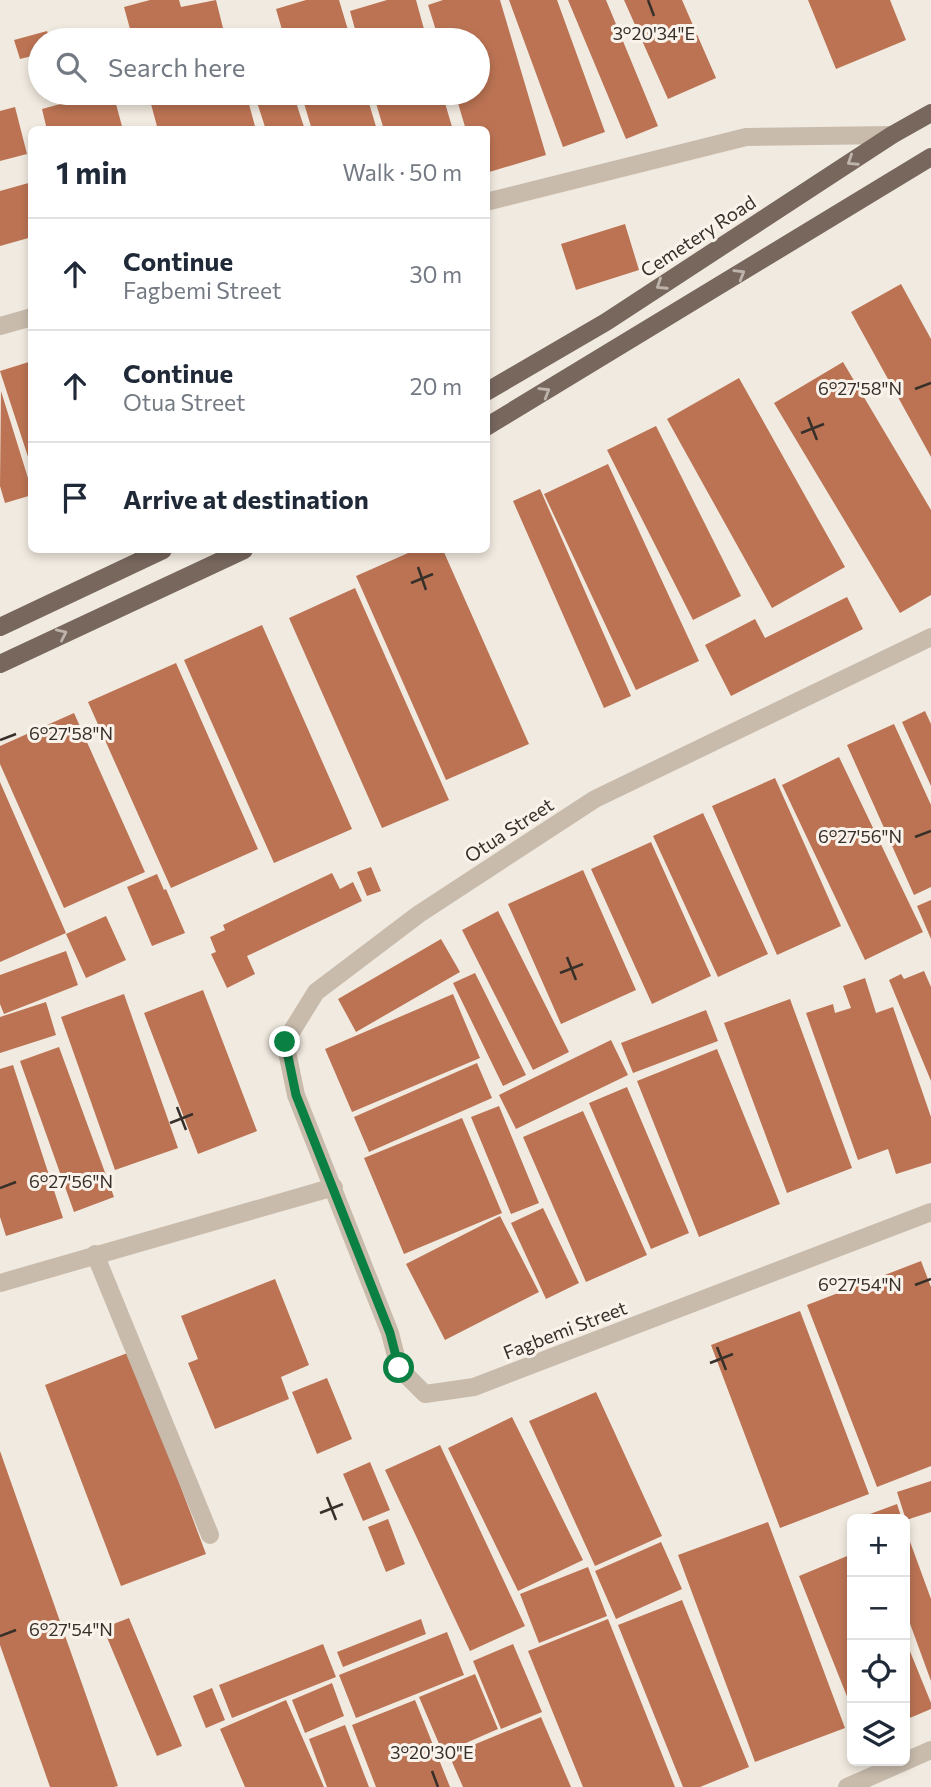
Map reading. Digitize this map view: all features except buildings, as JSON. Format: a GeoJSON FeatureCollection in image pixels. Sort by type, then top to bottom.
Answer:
{"type":"FeatureCollection","features":[{"type":"Feature","properties":{"kind":"main road","name":"Cemetery Road"},"geometry":{"type":"LineString","coordinates":[[490,390],[606,322],[892,135],[931,113]]}},
{"type":"Feature","properties":{"kind":"main road"},"geometry":{"type":"LineString","coordinates":[[490,425],[931,158]]}},
{"type":"Feature","properties":{"kind":"main road"},"geometry":{"type":"LineString","coordinates":[[0,627],[157,553]]}},
{"type":"Feature","properties":{"kind":"main road"},"geometry":{"type":"LineString","coordinates":[[0,664],[238,553]]}},
{"type":"Feature","properties":{"kind":"street"},"geometry":{"type":"LineString","coordinates":[[490,201],[746,137],[892,135]]}},
{"type":"Feature","properties":{"kind":"street"},"geometry":{"type":"LineString","coordinates":[[0,326],[28,318]]}},
{"type":"Feature","properties":{"kind":"street","name":"Otua Street"},"geometry":{"type":"LineString","coordinates":[[334,1187],[296,1095],[285,1042],[316,992],[419,914],[595,799],[931,637]]}},
{"type":"Feature","properties":{"kind":"street"},"geometry":{"type":"LineString","coordinates":[[0,1283],[334,1187]]}},
{"type":"Feature","properties":{"kind":"street","name":"Fagbemi Street"},"geometry":{"type":"LineString","coordinates":[[334,1187],[390,1333],[399,1368],[425,1394],[474,1387],[931,1212]]}},
{"type":"Feature","properties":{"kind":"street"},"geometry":{"type":"LineString","coordinates":[[95,1254],[209,1535]]}},
{"type":"Feature","properties":{"kind":"street"},"geometry":{"type":"LineString","coordinates":[[847,1787],[931,1750]]}},
{"type":"Feature","properties":{"kind":"route"},"geometry":{"type":"LineString","coordinates":[[285,1042],[296,1095],[390,1333],[399,1368]]}}]}
